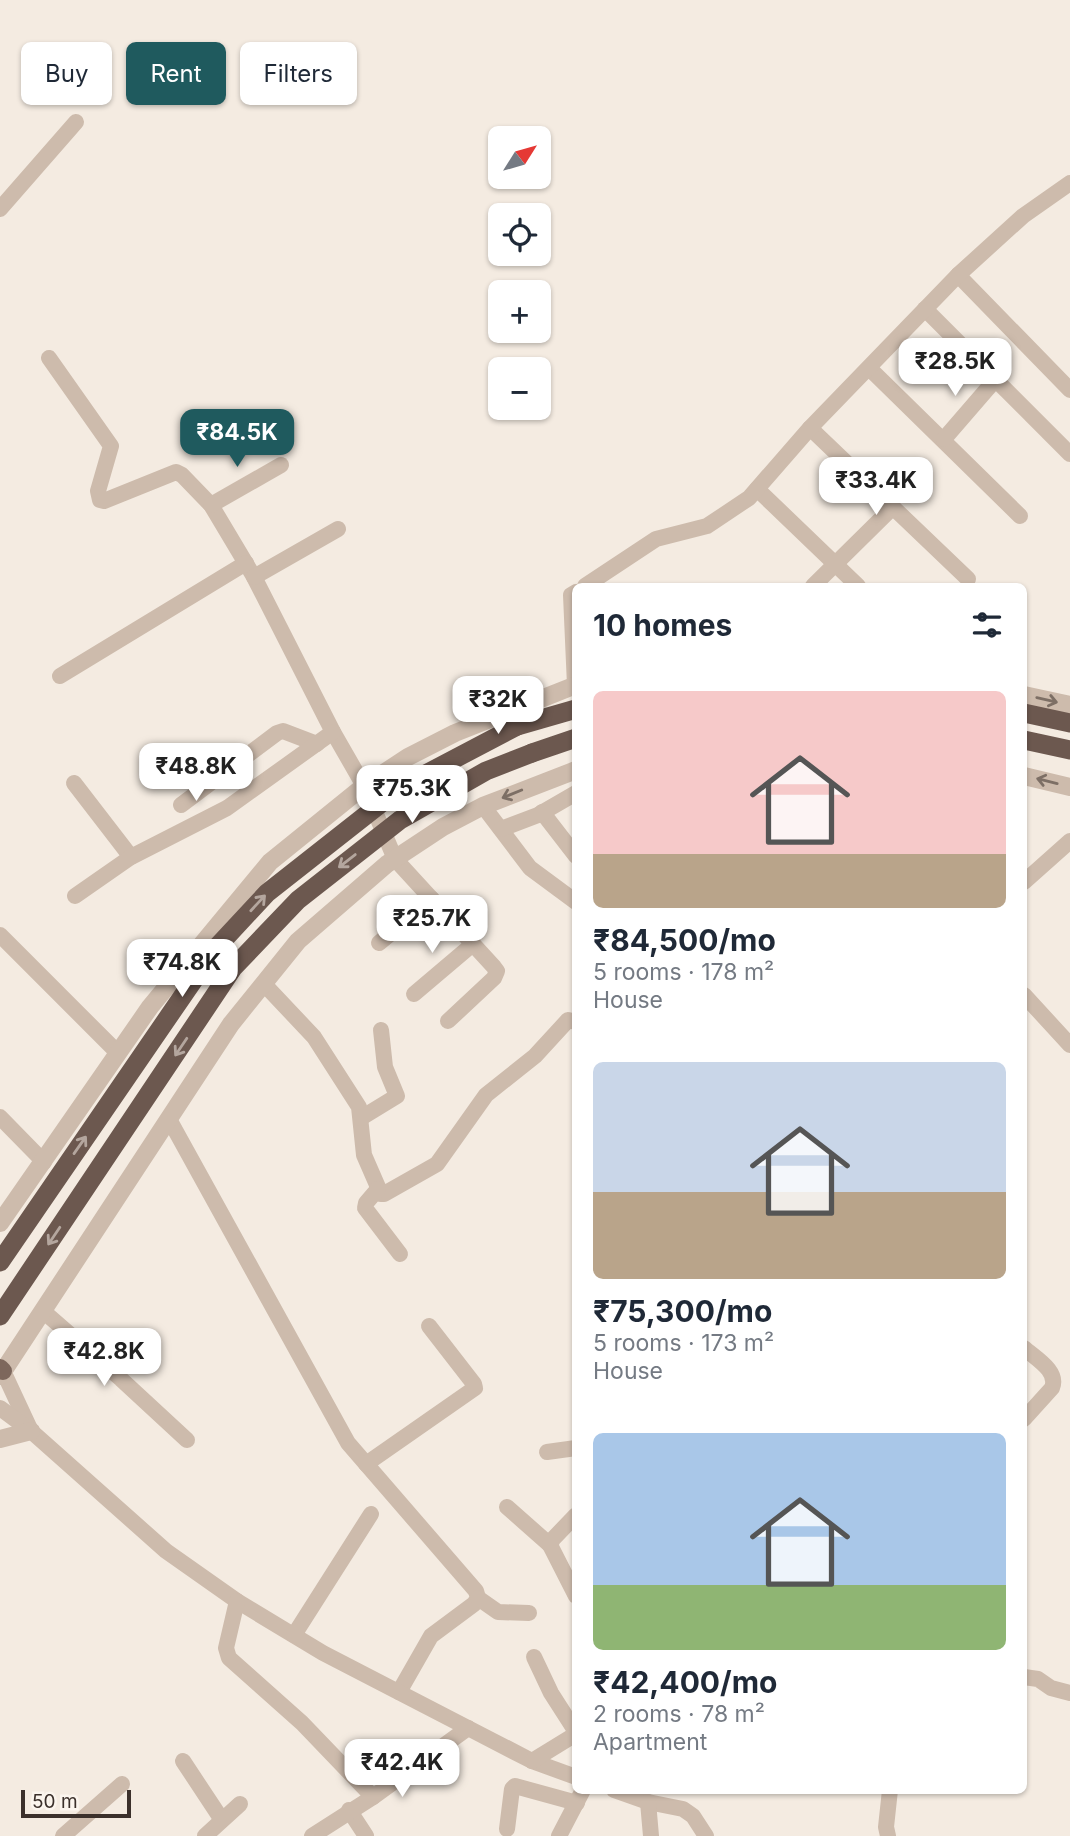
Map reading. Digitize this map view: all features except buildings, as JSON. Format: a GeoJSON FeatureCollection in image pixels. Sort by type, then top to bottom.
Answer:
{"type":"FeatureCollection","features":[{"type":"Feature","properties":{"kind":"highway"},"geometry":{"type":"LineString","coordinates":[[0,1262],[215,949],[267,893],[403,786],[517,726],[572,710]]}},
{"type":"Feature","properties":{"kind":"highway"},"geometry":{"type":"LineString","coordinates":[[1027,714],[1070,723]]}},
{"type":"Feature","properties":{"kind":"highway"},"geometry":{"type":"LineString","coordinates":[[0,1316],[233,968],[298,900],[400,820],[486,771],[572,739]]}},
{"type":"Feature","properties":{"kind":"highway"},"geometry":{"type":"LineString","coordinates":[[1027,741],[1070,750]]}},
{"type":"Feature","properties":{"kind":"street"},"geometry":{"type":"LineString","coordinates":[[0,209],[76,122]]}},
{"type":"Feature","properties":{"kind":"street"},"geometry":{"type":"LineString","coordinates":[[590,583],[656,539],[707,526],[749,498],[810,428],[958,275],[1023,216],[1070,183]]}},
{"type":"Feature","properties":{"kind":"street"},"geometry":{"type":"LineString","coordinates":[[958,275],[1070,390]]}},
{"type":"Feature","properties":{"kind":"street"},"geometry":{"type":"LineString","coordinates":[[925,309],[1070,454]]}},
{"type":"Feature","properties":{"kind":"street"},"geometry":{"type":"LineString","coordinates":[[49,358],[111,446],[99,491],[100,500],[104,501],[176,472],[211,505],[250,570],[333,732],[369,783],[399,856],[432,899],[494,967],[497,975],[448,1021]]}},
{"type":"Feature","properties":{"kind":"street"},"geometry":{"type":"LineString","coordinates":[[869,368],[1020,516]]}},
{"type":"Feature","properties":{"kind":"street"},"geometry":{"type":"LineString","coordinates":[[944,439],[995,380]]}},
{"type":"Feature","properties":{"kind":"street"},"geometry":{"type":"LineString","coordinates":[[810,428],[968,579]]}},
{"type":"Feature","properties":{"kind":"street"},"geometry":{"type":"LineString","coordinates":[[211,505],[281,465]]}},
{"type":"Feature","properties":{"kind":"street"},"geometry":{"type":"LineString","coordinates":[[757,489],[855,583]]}},
{"type":"Feature","properties":{"kind":"street"},"geometry":{"type":"LineString","coordinates":[[816,583],[892,508]]}},
{"type":"Feature","properties":{"kind":"street"},"geometry":{"type":"LineString","coordinates":[[60,676],[250,570],[338,529]]}},
{"type":"Feature","properties":{"kind":"street"},"geometry":{"type":"LineString","coordinates":[[572,594],[572,627]]}},
{"type":"Feature","properties":{"kind":"street"},"geometry":{"type":"LineString","coordinates":[[0,1223],[150,1007],[270,862],[369,783],[408,757],[455,733],[572,686]]}},
{"type":"Feature","properties":{"kind":"street"},"geometry":{"type":"LineString","coordinates":[[1027,696],[1070,705]]}},
{"type":"Feature","properties":{"kind":"street"},"geometry":{"type":"LineString","coordinates":[[181,806],[277,733],[288,732],[317,744]]}},
{"type":"Feature","properties":{"kind":"street"},"geometry":{"type":"LineString","coordinates":[[75,896],[131,857],[228,808],[333,732]]}},
{"type":"Feature","properties":{"kind":"street"},"geometry":{"type":"LineString","coordinates":[[31,1431],[1,1372],[231,1024],[298,941],[399,856],[443,827],[483,806],[572,772]]}},
{"type":"Feature","properties":{"kind":"street"},"geometry":{"type":"LineString","coordinates":[[1027,777],[1070,787]]}},
{"type":"Feature","properties":{"kind":"street"},"geometry":{"type":"LineString","coordinates":[[74,783],[131,857]]}},
{"type":"Feature","properties":{"kind":"street"},"geometry":{"type":"LineString","coordinates":[[500,829],[542,812],[572,795]]}},
{"type":"Feature","properties":{"kind":"street"},"geometry":{"type":"LineString","coordinates":[[483,806],[530,867],[572,898]]}},
{"type":"Feature","properties":{"kind":"street"},"geometry":{"type":"LineString","coordinates":[[542,812],[572,851]]}},
{"type":"Feature","properties":{"kind":"street"},"geometry":{"type":"LineString","coordinates":[[1027,879],[1070,841]]}},
{"type":"Feature","properties":{"kind":"street"},"geometry":{"type":"LineString","coordinates":[[379,943],[432,899]]}},
{"type":"Feature","properties":{"kind":"street"},"geometry":{"type":"LineString","coordinates":[[0,935],[118,1053]]}},
{"type":"Feature","properties":{"kind":"street"},"geometry":{"type":"LineString","coordinates":[[414,994],[473,944]]}},
{"type":"Feature","properties":{"kind":"street"},"geometry":{"type":"LineString","coordinates":[[264,984],[318,1043],[359,1107],[364,1156],[381,1194],[437,1164],[486,1095],[535,1056],[568,1020],[572,1021]]}},
{"type":"Feature","properties":{"kind":"street"},"geometry":{"type":"LineString","coordinates":[[1027,998],[1067,1035]]}},
{"type":"Feature","properties":{"kind":"street"},"geometry":{"type":"LineString","coordinates":[[362,1118],[397,1096],[383,1060],[381,1030]]}},
{"type":"Feature","properties":{"kind":"street"},"geometry":{"type":"LineString","coordinates":[[0,1117],[44,1162]]}},
{"type":"Feature","properties":{"kind":"street"},"geometry":{"type":"LineString","coordinates":[[169,1119],[348,1444],[476,1591],[478,1598],[498,1612],[529,1613]]}},
{"type":"Feature","properties":{"kind":"street"},"geometry":{"type":"LineString","coordinates":[[377,1189],[365,1208],[400,1254]]}},
{"type":"Feature","properties":{"kind":"street"},"geometry":{"type":"LineString","coordinates":[[43,1311],[121,1378],[187,1440]]}},
{"type":"Feature","properties":{"kind":"street"},"geometry":{"type":"LineString","coordinates":[[366,1464],[475,1388],[429,1326]]}},
{"type":"Feature","properties":{"kind":"street"},"geometry":{"type":"LineString","coordinates":[[1027,1351],[1053,1375],[1055,1382],[1027,1416]]}},
{"type":"Feature","properties":{"kind":"street"},"geometry":{"type":"LineString","coordinates":[[0,1408],[31,1431],[166,1551],[237,1601],[294,1635],[532,1762],[572,1776]]}},
{"type":"Feature","properties":{"kind":"street"},"geometry":{"type":"LineString","coordinates":[[0,1439],[31,1431]]}},
{"type":"Feature","properties":{"kind":"street"},"geometry":{"type":"LineString","coordinates":[[547,1452],[572,1449]]}},
{"type":"Feature","properties":{"kind":"street"},"geometry":{"type":"LineString","coordinates":[[507,1507],[551,1545],[572,1588]]}},
{"type":"Feature","properties":{"kind":"street"},"geometry":{"type":"LineString","coordinates":[[294,1635],[371,1514]]}},
{"type":"Feature","properties":{"kind":"street"},"geometry":{"type":"LineString","coordinates":[[551,1545],[552,1539],[572,1519]]}},
{"type":"Feature","properties":{"kind":"street"},"geometry":{"type":"LineString","coordinates":[[399,1692],[431,1636],[474,1604],[478,1598]]}},
{"type":"Feature","properties":{"kind":"street"},"geometry":{"type":"LineString","coordinates":[[237,1601],[226,1648],[229,1658],[302,1723],[373,1797]]}},
{"type":"Feature","properties":{"kind":"street"},"geometry":{"type":"LineString","coordinates":[[534,1657],[551,1693],[572,1727]]}},
{"type":"Feature","properties":{"kind":"street"},"geometry":{"type":"LineString","coordinates":[[1027,1677],[1038,1679],[1051,1688],[1070,1693]]}},
{"type":"Feature","properties":{"kind":"street"},"geometry":{"type":"LineString","coordinates":[[312,1836],[373,1797],[468,1728]]}},
{"type":"Feature","properties":{"kind":"street"},"geometry":{"type":"LineString","coordinates":[[532,1762],[572,1736]]}},
{"type":"Feature","properties":{"kind":"street"},"geometry":{"type":"LineString","coordinates":[[183,1761],[222,1819]]}},
{"type":"Feature","properties":{"kind":"street"},"geometry":{"type":"LineString","coordinates":[[63,1836],[122,1784]]}},
{"type":"Feature","properties":{"kind":"street"},"geometry":{"type":"LineString","coordinates":[[507,1829],[512,1789],[519,1785],[580,1797],[559,1836]]}},
{"type":"Feature","properties":{"kind":"street"},"geometry":{"type":"LineString","coordinates":[[625,1794],[688,1811],[706,1836]]}},
{"type":"Feature","properties":{"kind":"street"},"geometry":{"type":"LineString","coordinates":[[888,1836],[886,1826],[890,1794]]}},
{"type":"Feature","properties":{"kind":"street"},"geometry":{"type":"LineString","coordinates":[[648,1802],[651,1836]]}},
{"type":"Feature","properties":{"kind":"street"},"geometry":{"type":"LineString","coordinates":[[205,1836],[240,1804]]}},
{"type":"Feature","properties":{"kind":"street"},"geometry":{"type":"LineString","coordinates":[[349,1810],[366,1836]]}}]}
